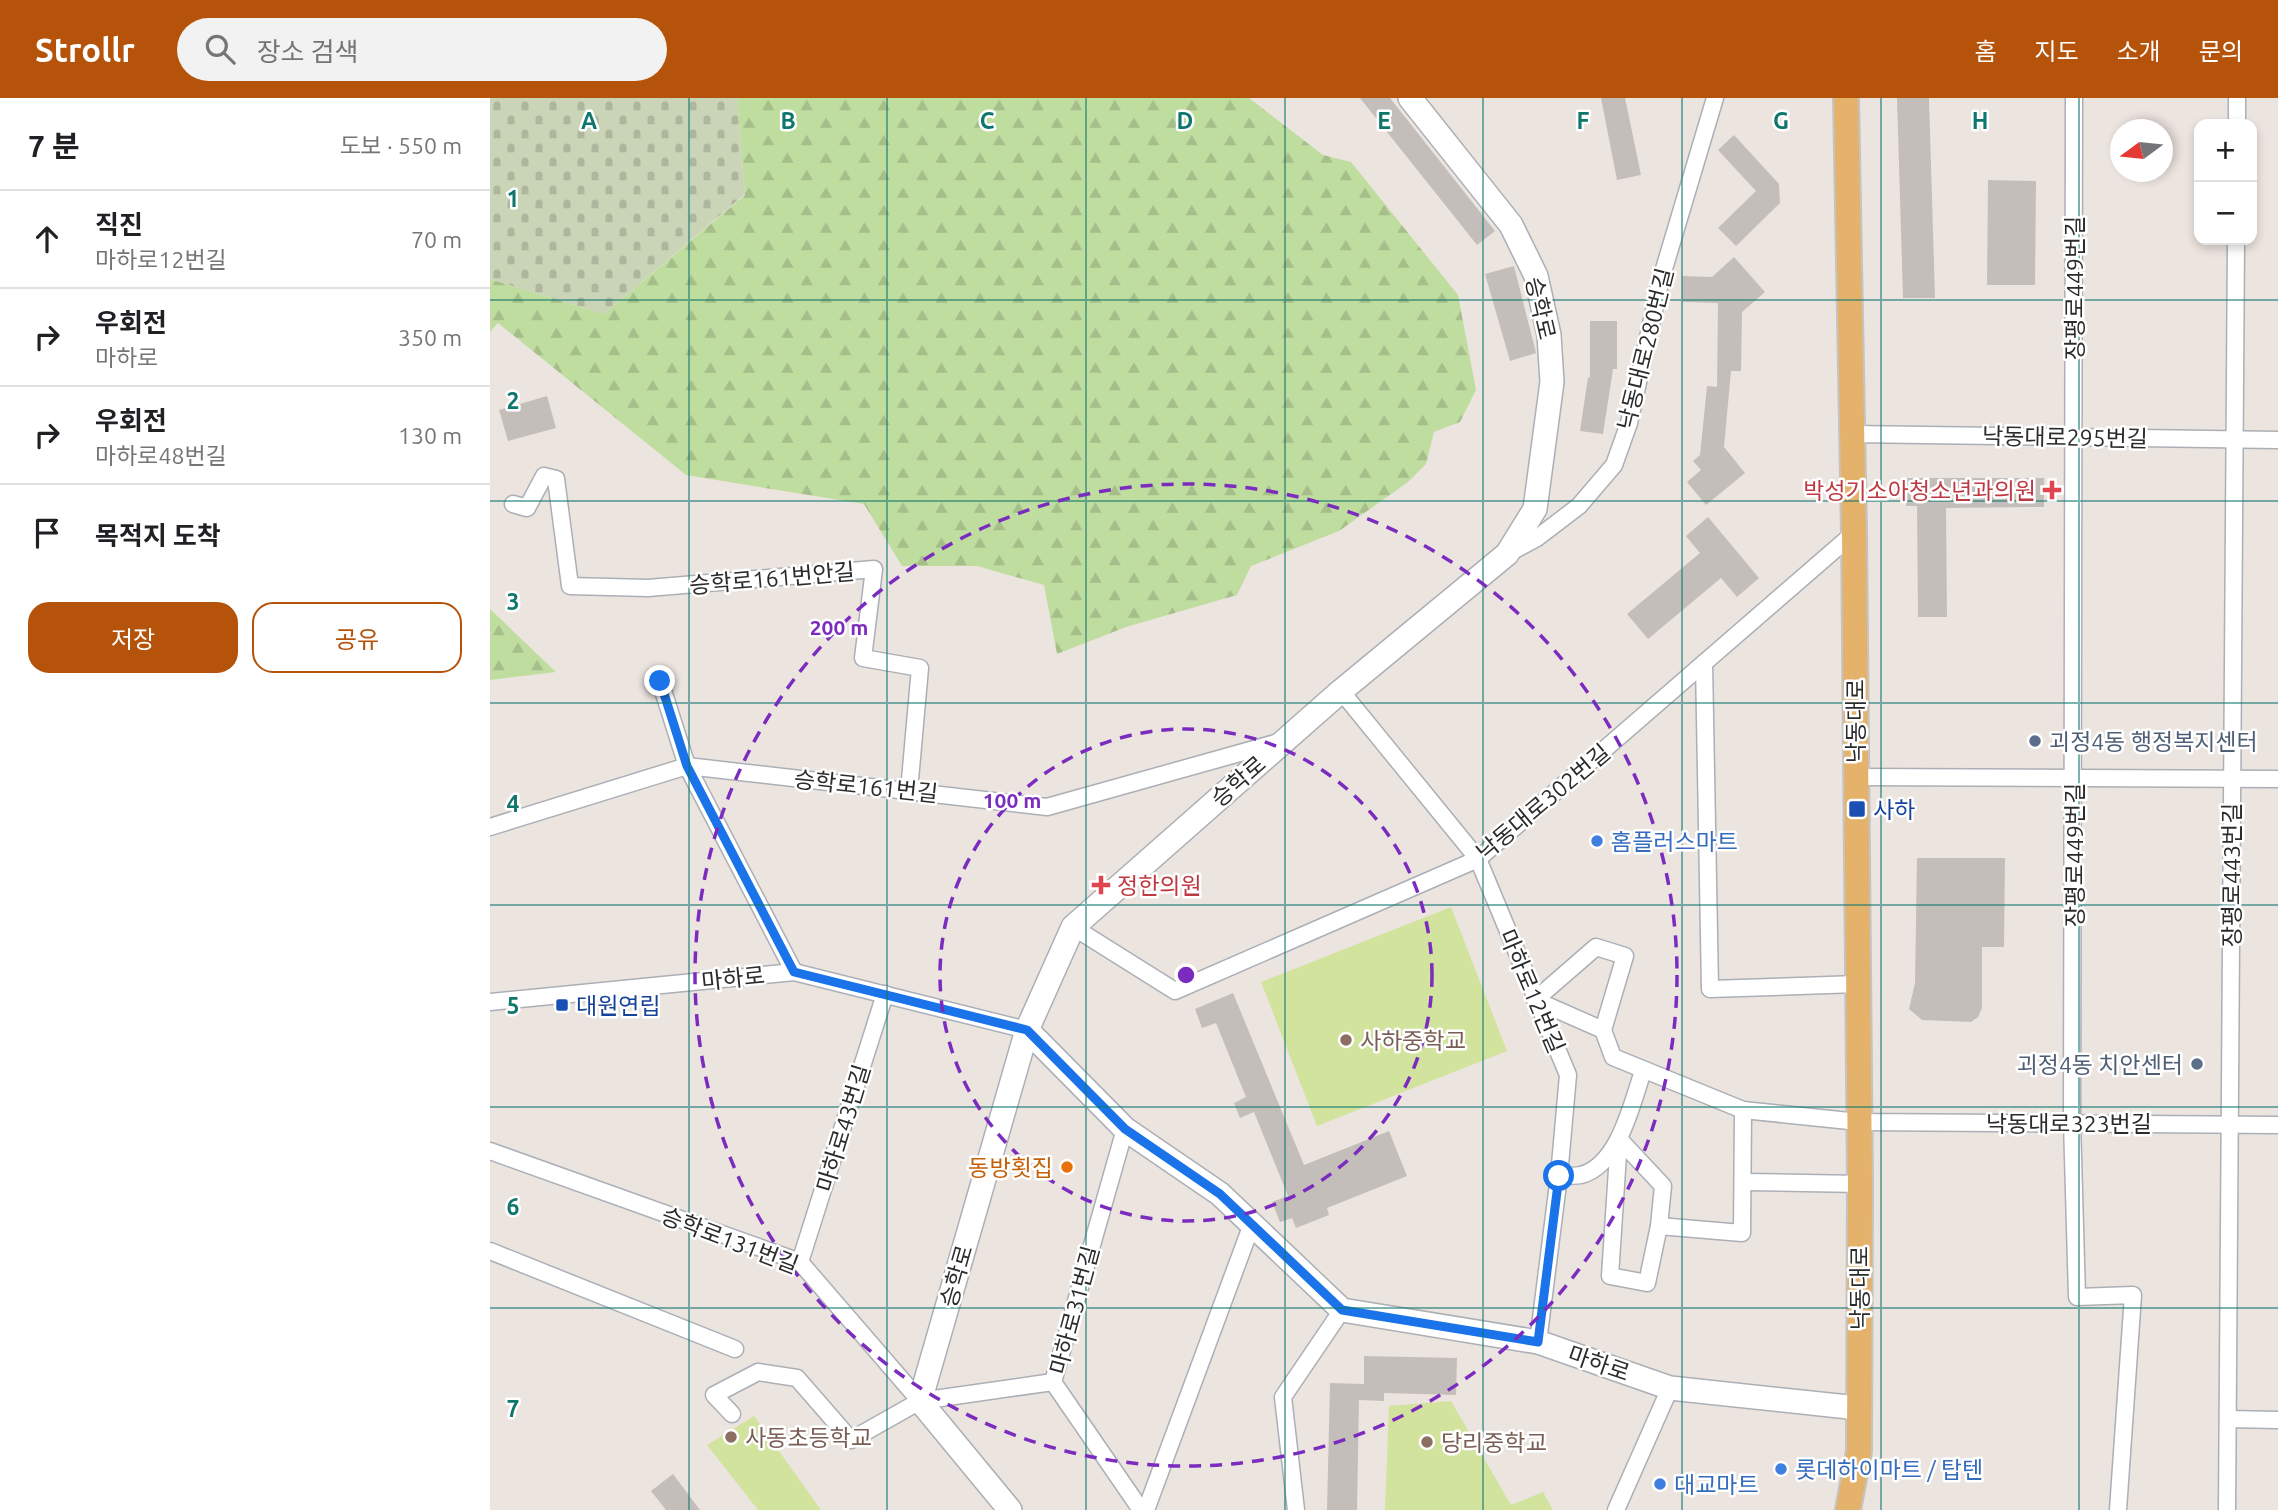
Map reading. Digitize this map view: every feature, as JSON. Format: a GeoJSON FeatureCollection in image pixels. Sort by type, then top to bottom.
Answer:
{"type":"FeatureCollection","features":[{"type":"Feature","properties":{"kind":"main road","name":"낙동대로"},"geometry":{"type":"LineString","coordinates":[[1846,98],[1854,533],[1860,1184],[1859,1451],[1848,1510]]}},
{"type":"Feature","properties":{"kind":"street","name":"승학로"},"geometry":{"type":"LineString","coordinates":[[920,1401],[1027,1030],[1073,927],[1340,691],[1507,554],[1535,509],[1552,382],[1549,335],[1536,276],[1511,225],[1410,98]]}},
{"type":"Feature","properties":{"kind":"street","name":"낙동대로280번길"},"geometry":{"type":"LineString","coordinates":[[1507,554],[1537,538],[1578,506],[1614,465],[1629,424],[1661,279],[1715,98]]}},
{"type":"Feature","properties":{"kind":"street","name":"장평로449번길"},"geometry":{"type":"LineString","coordinates":[[2074,98],[2075,779],[2072,1122],[2077,1297],[2133,1295],[2118,1510]]}},
{"type":"Feature","properties":{"kind":"street"},"geometry":{"type":"LineString","coordinates":[[2237,98],[2237,119]]}},
{"type":"Feature","properties":{"kind":"street","name":"장평로443번길"},"geometry":{"type":"LineString","coordinates":[[2227,1510],[2236,245]]}},
{"type":"Feature","properties":{"kind":"street","name":"낙동대로295번길"},"geometry":{"type":"LineString","coordinates":[[1851,433],[2278,440]]}},
{"type":"Feature","properties":{"kind":"street","name":"승학로161번안길"},"geometry":{"type":"LineString","coordinates":[[513,504],[527,508],[544,475],[556,479],[570,586],[648,588],[874,569],[863,658],[920,668],[909,791]]}},
{"type":"Feature","properties":{"kind":"street","name":"낙동대로302번길"},"geometry":{"type":"LineString","coordinates":[[1073,927],[1175,991],[1478,859],[1854,533]]}},
{"type":"Feature","properties":{"kind":"street"},"geometry":{"type":"LineString","coordinates":[[1704,663],[1710,989],[1858,984]]}},
{"type":"Feature","properties":{"kind":"street"},"geometry":{"type":"LineString","coordinates":[[660,681],[687,766],[794,972]]}},
{"type":"Feature","properties":{"kind":"street","name":"마하로12번길"},"geometry":{"type":"LineString","coordinates":[[1340,691],[1478,859],[1568,1075],[1559,1176],[1538,1342]]}},
{"type":"Feature","properties":{"kind":"street","name":"승학로161번길"},"geometry":{"type":"LineString","coordinates":[[490,827],[687,766],[1047,807],[1283,741]]}},
{"type":"Feature","properties":{"kind":"street"},"geometry":{"type":"LineString","coordinates":[[1856,777],[2278,779]]}},
{"type":"Feature","properties":{"kind":"street"},"geometry":{"type":"LineString","coordinates":[[1596,947],[1625,956],[1603,1030],[1535,1000],[1596,947]]}},
{"type":"Feature","properties":{"kind":"street","name":"마하로"},"geometry":{"type":"LineString","coordinates":[[490,1002],[794,972],[1027,1030]]}},
{"type":"Feature","properties":{"kind":"street","name":"마하로43번길"},"geometry":{"type":"LineString","coordinates":[[800,1262],[885,994]]}},
{"type":"Feature","properties":{"kind":"street"},"geometry":{"type":"LineString","coordinates":[[1027,1030],[1125,1129],[1220,1194],[1342,1310],[1283,1397],[1296,1510]]}},
{"type":"Feature","properties":{"kind":"street","name":"낙동대로323번길"},"geometry":{"type":"LineString","coordinates":[[1603,1030],[1613,1057],[1743,1110],[1859,1122],[2278,1125]]}},
{"type":"Feature","properties":{"kind":"street"},"geometry":{"type":"LineString","coordinates":[[1619,1139],[1662,1186],[1659,1226],[1647,1283],[1610,1276],[1619,1139],[1643,1071]]}},
{"type":"Feature","properties":{"kind":"street"},"geometry":{"type":"LineString","coordinates":[[1659,1226],[1742,1233],[1743,1110]]}},
{"type":"Feature","properties":{"kind":"street","name":"마하로31번길"},"geometry":{"type":"LineString","coordinates":[[1125,1129],[1053,1382],[1143,1510]]}},
{"type":"Feature","properties":{"kind":"street"},"geometry":{"type":"LineString","coordinates":[[1559,1176],[1583,1174],[1600,1164],[1619,1139]]}},
{"type":"Feature","properties":{"kind":"street","name":"승학로131번길"},"geometry":{"type":"LineString","coordinates":[[490,1151],[800,1262],[920,1401]]}},
{"type":"Feature","properties":{"kind":"street"},"geometry":{"type":"LineString","coordinates":[[1744,1181],[1860,1184]]}},
{"type":"Feature","properties":{"kind":"street"},"geometry":{"type":"LineString","coordinates":[[1143,1510],[1252,1224]]}},
{"type":"Feature","properties":{"kind":"street"},"geometry":{"type":"LineString","coordinates":[[490,1251],[735,1349]]}},
{"type":"Feature","properties":{"kind":"street","name":"마하로"},"geometry":{"type":"LineString","coordinates":[[1342,1310],[1538,1342],[1670,1388],[1858,1408]]}},
{"type":"Feature","properties":{"kind":"street"},"geometry":{"type":"LineString","coordinates":[[732,1414],[714,1395],[758,1372],[797,1378],[851,1440],[920,1401],[1053,1382]]}},
{"type":"Feature","properties":{"kind":"street"},"geometry":{"type":"LineString","coordinates":[[1616,1510],[1670,1388]]}},
{"type":"Feature","properties":{"kind":"street"},"geometry":{"type":"LineString","coordinates":[[920,1401],[1010,1510]]}},
{"type":"Feature","properties":{"kind":"street"},"geometry":{"type":"LineString","coordinates":[[2228,1419],[2278,1420]]}},
{"type":"Feature","properties":{"kind":"green space"},"geometry":{"type":"Polygon","coordinates":[[[490,98],[737,98],[745,194],[604,314],[490,279],[490,98]]]}},
{"type":"Feature","properties":{"kind":"green space"},"geometry":{"type":"Polygon","coordinates":[[[737,98],[1249,98],[1323,155],[1351,162],[1458,295],[1476,390],[1460,422],[1434,432],[1426,464],[1408,482],[1339,531],[1251,566],[1237,595],[1126,627],[1057,654],[1044,585],[977,566],[902,566],[864,504],[686,475],[498,323],[490,332],[490,279],[604,314],[745,195],[737,98]]]}},
{"type":"Feature","properties":{"kind":"green space"},"geometry":{"type":"Polygon","coordinates":[[[490,609],[556,672],[490,680],[490,609]]]}},
{"type":"Feature","properties":{"kind":"green space"},"geometry":{"type":"Polygon","coordinates":[[[1451,907],[1507,1051],[1317,1126],[1261,982],[1451,907]]]}},
{"type":"Feature","properties":{"kind":"green space"},"geometry":{"type":"Polygon","coordinates":[[[1451,1401],[1511,1505],[1543,1492],[1553,1510],[1385,1510],[1389,1406],[1451,1401]]]}},
{"type":"Feature","properties":{"kind":"green space"},"geometry":{"type":"Polygon","coordinates":[[[754,1416],[821,1510],[758,1510],[707,1445],[754,1416]]]}},
{"type":"Feature","properties":{"kind":"building"},"geometry":{"type":"Polygon","coordinates":[[[1360,98],[1390,98],[1495,231],[1477,245],[1360,98]]]}},
{"type":"Feature","properties":{"kind":"building"},"geometry":{"type":"Polygon","coordinates":[[[1601,98],[1625,98],[1641,175],[1617,180],[1601,98]]]}},
{"type":"Feature","properties":{"kind":"building"},"geometry":{"type":"Polygon","coordinates":[[[1897,98],[1929,98],[1935,298],[1903,298],[1897,98]]]}},
{"type":"Feature","properties":{"kind":"building"},"geometry":{"type":"Polygon","coordinates":[[[1734,135],[1779,184],[1780,203],[1736,246],[1718,228],[1756,191],[1718,150],[1734,135]]]}},
{"type":"Feature","properties":{"kind":"building"},"geometry":{"type":"Polygon","coordinates":[[[1988,180],[2036,181],[2035,285],[1987,285],[1988,180]]]}},
{"type":"Feature","properties":{"kind":"building"},"geometry":{"type":"Polygon","coordinates":[[[1734,257],[1765,292],[1742,312],[1741,371],[1731,371],[1724,447],[1745,473],[1706,505],[1687,482],[1701,470],[1693,461],[1700,455],[1707,386],[1717,387],[1718,303],[1682,302],[1682,276],[1712,277],[1734,257]]]}},
{"type":"Feature","properties":{"kind":"building"},"geometry":{"type":"Polygon","coordinates":[[[1514,266],[1536,353],[1510,361],[1485,274],[1514,266]]]}},
{"type":"Feature","properties":{"kind":"building"},"geometry":{"type":"Polygon","coordinates":[[[1590,321],[1617,321],[1617,369],[1613,369],[1603,434],[1580,431],[1588,377],[1590,378],[1590,321]]]}},
{"type":"Feature","properties":{"kind":"building"},"geometry":{"type":"Polygon","coordinates":[[[547,396],[556,428],[508,441],[499,410],[547,396]]]}},
{"type":"Feature","properties":{"kind":"building"},"geometry":{"type":"Polygon","coordinates":[[[1906,478],[2044,478],[2044,507],[1946,508],[1947,617],[1918,617],[1917,506],[1906,506],[1906,478]]]}},
{"type":"Feature","properties":{"kind":"building"},"geometry":{"type":"Polygon","coordinates":[[[1708,517],[1759,578],[1737,597],[1721,578],[1648,639],[1627,614],[1700,553],[1686,536],[1708,517]]]}},
{"type":"Feature","properties":{"kind":"building"},"geometry":{"type":"Polygon","coordinates":[[[1917,858],[2005,858],[2004,947],[1982,947],[1982,1008],[1978,1017],[1971,1022],[1922,1020],[1909,1009],[1915,983],[1917,858]]]}},
{"type":"Feature","properties":{"kind":"building"},"geometry":{"type":"Polygon","coordinates":[[[1233,993],[1304,1165],[1389,1131],[1407,1176],[1327,1208],[1329,1215],[1296,1228],[1292,1218],[1280,1222],[1272,1202],[1288,1196],[1254,1112],[1240,1118],[1234,1103],[1246,1097],[1216,1023],[1202,1028],[1195,1009],[1233,993]]]}},
{"type":"Feature","properties":{"kind":"building"},"geometry":{"type":"Polygon","coordinates":[[[1364,1356],[1457,1358],[1456,1395],[1384,1393],[1384,1401],[1359,1400],[1357,1510],[1327,1510],[1330,1383],[1364,1384],[1364,1356]]]}},
{"type":"Feature","properties":{"kind":"building"},"geometry":{"type":"Polygon","coordinates":[[[673,1474],[700,1510],[666,1510],[651,1491],[673,1474]]]}},
{"type":"Feature","properties":{"kind":"place","name":"박성기소아청소년과의원"},"geometry":{"type":"Point","coordinates":[2052,490]}},
{"type":"Feature","properties":{"kind":"place","name":"괴정4동 행정복지센터"},"geometry":{"type":"Point","coordinates":[2035,741]}},
{"type":"Feature","properties":{"kind":"place","name":"사하"},"geometry":{"type":"Point","coordinates":[1857,809]}},
{"type":"Feature","properties":{"kind":"place","name":"홈플러스마트"},"geometry":{"type":"Point","coordinates":[1597,841]}},
{"type":"Feature","properties":{"kind":"place","name":"정한의원"},"geometry":{"type":"Point","coordinates":[1101,885]}},
{"type":"Feature","properties":{"kind":"place","name":"대원연립"},"geometry":{"type":"Point","coordinates":[562,1005]}},
{"type":"Feature","properties":{"kind":"place","name":"사하중학교"},"geometry":{"type":"Point","coordinates":[1346,1040]}},
{"type":"Feature","properties":{"kind":"place","name":"괴정4동 치안센터"},"geometry":{"type":"Point","coordinates":[2197,1064]}},
{"type":"Feature","properties":{"kind":"place","name":"동방횟집"},"geometry":{"type":"Point","coordinates":[1067,1167]}},
{"type":"Feature","properties":{"kind":"place","name":"사동초등학교"},"geometry":{"type":"Point","coordinates":[731,1437]}},
{"type":"Feature","properties":{"kind":"place","name":"당리중학교"},"geometry":{"type":"Point","coordinates":[1427,1442]}},
{"type":"Feature","properties":{"kind":"place","name":"롯데하이마트 / 탑텐"},"geometry":{"type":"Point","coordinates":[1781,1469]}},
{"type":"Feature","properties":{"kind":"place","name":"대교마트"},"geometry":{"type":"Point","coordinates":[1660,1484]}},
{"type":"Feature","properties":{"kind":"route"},"geometry":{"type":"LineString","coordinates":[[660,681],[687,766],[794,972],[1027,1030],[1125,1129],[1220,1194],[1342,1310],[1538,1342],[1559,1176]]}}]}
